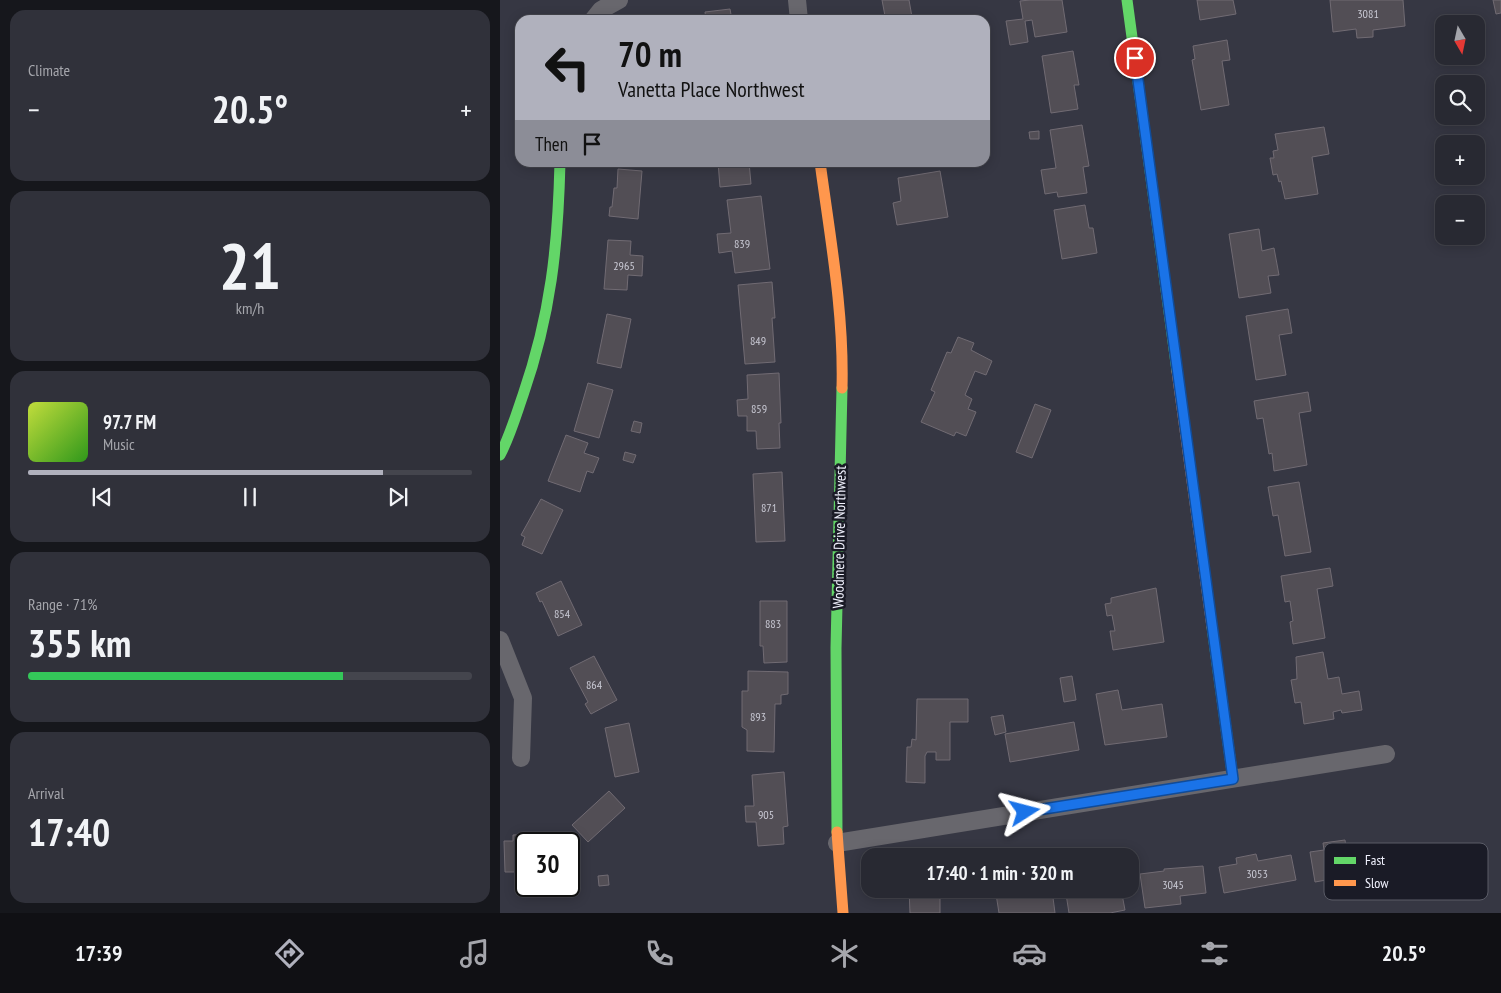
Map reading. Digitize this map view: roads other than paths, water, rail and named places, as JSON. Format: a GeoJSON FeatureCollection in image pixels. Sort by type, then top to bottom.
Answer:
{"type":"FeatureCollection","features":[{"type":"Feature","properties":{"kind":"street"},"geometry":{"type":"LineString","coordinates":[[597,15],[601,10],[619,0]]}},
{"type":"Feature","properties":{"kind":"street"},"geometry":{"type":"LineString","coordinates":[[797,0],[798,15]]}},
{"type":"Feature","properties":{"kind":"street"},"geometry":{"type":"LineString","coordinates":[[1127,0],[1233,779]]}},
{"type":"Feature","properties":{"kind":"street"},"geometry":{"type":"LineString","coordinates":[[500,455],[508,440],[542,337],[552,284],[557,236],[560,167]]}},
{"type":"Feature","properties":{"kind":"street","name":"Woodmere Drive Northwest"},"geometry":{"type":"LineString","coordinates":[[821,167],[837,284],[843,352],[836,648],[837,842],[843,913]]}},
{"type":"Feature","properties":{"kind":"street"},"geometry":{"type":"LineString","coordinates":[[500,640],[523,698],[521,758]]}},
{"type":"Feature","properties":{"kind":"street"},"geometry":{"type":"LineString","coordinates":[[837,842],[1386,754]]}}]}
